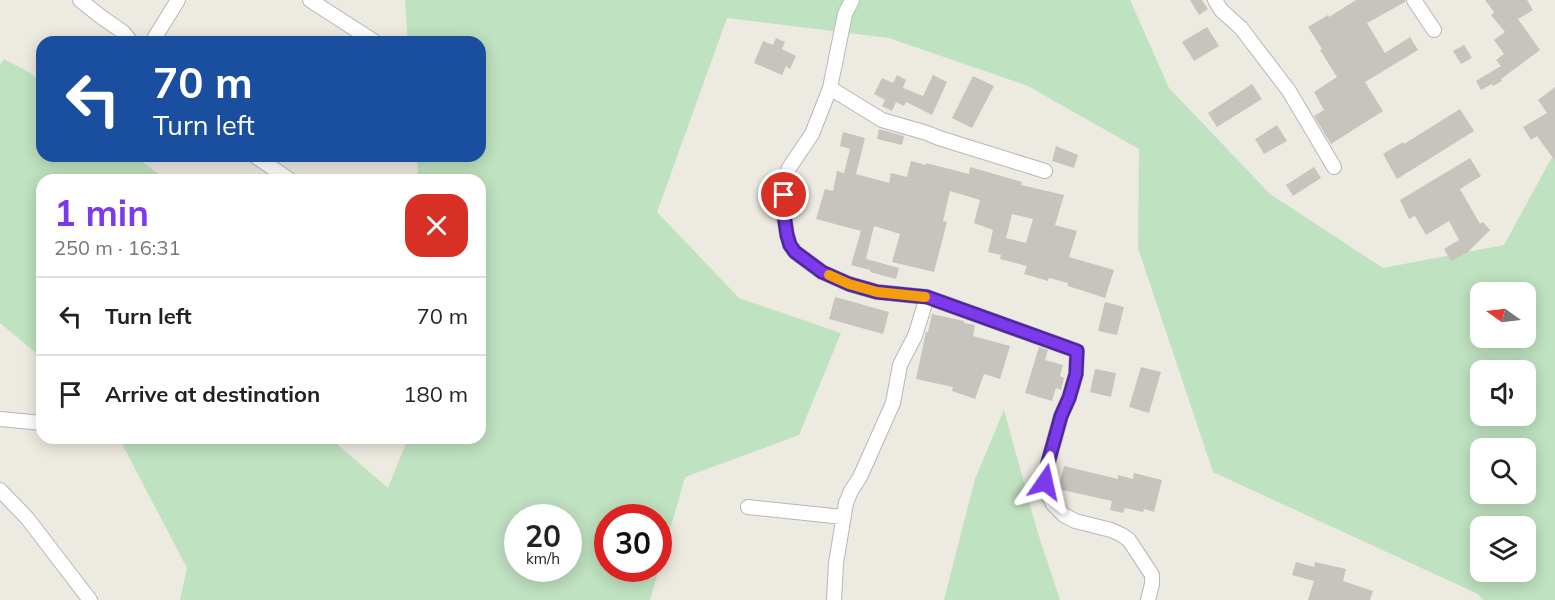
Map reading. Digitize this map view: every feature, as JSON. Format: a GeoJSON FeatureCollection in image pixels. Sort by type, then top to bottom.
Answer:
{"type":"FeatureCollection","features":[{"type":"Feature","properties":{"kind":"street"},"geometry":{"type":"LineString","coordinates":[[80,0],[126,36]]}},
{"type":"Feature","properties":{"kind":"street"},"geometry":{"type":"LineString","coordinates":[[156,36],[178,0]]}},
{"type":"Feature","properties":{"kind":"street"},"geometry":{"type":"LineString","coordinates":[[310,0],[366,36]]}},
{"type":"Feature","properties":{"kind":"street"},"geometry":{"type":"LineString","coordinates":[[852,0],[845,14],[830,88],[812,134],[789,168],[785,182],[783,208],[790,245],[795,252],[822,272],[849,284],[877,292],[927,297],[1077,351],[1076,374],[1046,470],[1046,489],[1053,504],[1064,515],[1075,521],[1111,530],[1130,540],[1152,575],[1148,600]]}},
{"type":"Feature","properties":{"kind":"street"},"geometry":{"type":"LineString","coordinates":[[1215,0],[1221,10],[1241,28],[1290,91],[1334,167]]}},
{"type":"Feature","properties":{"kind":"street"},"geometry":{"type":"LineString","coordinates":[[1414,0],[1434,30]]}},
{"type":"Feature","properties":{"kind":"street"},"geometry":{"type":"LineString","coordinates":[[830,88],[882,120],[1045,171]]}},
{"type":"Feature","properties":{"kind":"street"},"geometry":{"type":"LineString","coordinates":[[264,162],[281,174]]}},
{"type":"Feature","properties":{"kind":"street"},"geometry":{"type":"LineString","coordinates":[[834,600],[836,563],[848,497],[860,477],[893,403],[900,365],[915,336],[927,297]]}},
{"type":"Feature","properties":{"kind":"street"},"geometry":{"type":"LineString","coordinates":[[0,419],[36,422]]}},
{"type":"Feature","properties":{"kind":"street"},"geometry":{"type":"LineString","coordinates":[[0,490],[27,518],[90,600]]}},
{"type":"Feature","properties":{"kind":"street"},"geometry":{"type":"LineString","coordinates":[[748,507],[843,517]]}},
{"type":"Feature","properties":{"kind":"green space"},"geometry":{"type":"Polygon","coordinates":[[[405,0],[1130,0],[1169,88],[1270,194],[1383,268],[1504,245],[1551,159],[1555,156],[1555,600],[1483,600],[1478,594],[1213,472],[1138,248],[1139,149],[1028,86],[889,38],[727,18],[657,212],[739,298],[841,333],[799,435],[685,477],[672,523],[672,504],[594,504],[594,582],[655,582],[650,600],[180,600],[187,568],[122,444],[337,444],[388,488],[406,444],[486,444],[486,174],[418,174],[417,162],[486,162],[486,36],[408,36],[405,0]]]}},
{"type":"Feature","properties":{"kind":"green space"},"geometry":{"type":"Polygon","coordinates":[[[4,59],[36,78],[36,162],[143,162],[158,174],[36,174],[36,353],[0,323],[0,65],[4,59]]]}},
{"type":"Feature","properties":{"kind":"green space"},"geometry":{"type":"Polygon","coordinates":[[[1004,410],[1037,530],[1060,600],[944,600],[975,479],[1004,410]]]}},
{"type":"Feature","properties":{"kind":"building"},"geometry":{"type":"Polygon","coordinates":[[[1190,0],[1202,0],[1208,9],[1199,15],[1190,0]]]}},
{"type":"Feature","properties":{"kind":"building"},"geometry":{"type":"Polygon","coordinates":[[[1356,0],[1405,0],[1367,23],[1385,53],[1410,37],[1418,50],[1365,82],[1383,111],[1331,144],[1314,116],[1324,110],[1314,92],[1337,77],[1308,27],[1356,0]]]}},
{"type":"Feature","properties":{"kind":"building"},"geometry":{"type":"Polygon","coordinates":[[[1485,0],[1527,0],[1533,10],[1518,19],[1540,50],[1501,79],[1502,81],[1481,90],[1476,81],[1501,66],[1496,60],[1504,54],[1494,40],[1505,32],[1491,15],[1494,12],[1485,0]]]}},
{"type":"Feature","properties":{"kind":"building"},"geometry":{"type":"Polygon","coordinates":[[[1207,27],[1219,46],[1194,61],[1182,42],[1207,27]]]}},
{"type":"Feature","properties":{"kind":"building"},"geometry":{"type":"Polygon","coordinates":[[[776,38],[785,42],[782,49],[796,56],[790,69],[786,66],[782,75],[754,63],[763,41],[773,45],[776,38]]]}},
{"type":"Feature","properties":{"kind":"building"},"geometry":{"type":"Polygon","coordinates":[[[1464,45],[1472,58],[1461,64],[1453,51],[1464,45]]]}},
{"type":"Feature","properties":{"kind":"building"},"geometry":{"type":"Polygon","coordinates":[[[897,75],[906,80],[903,88],[923,96],[933,75],[947,82],[932,115],[906,102],[904,106],[896,102],[892,111],[882,106],[885,100],[874,94],[882,78],[893,83],[897,75]]]}},
{"type":"Feature","properties":{"kind":"building"},"geometry":{"type":"Polygon","coordinates":[[[973,76],[994,86],[972,128],[952,118],[973,76]]]}},
{"type":"Feature","properties":{"kind":"building"},"geometry":{"type":"Polygon","coordinates":[[[1252,84],[1262,99],[1217,127],[1208,113],[1252,84]]]}},
{"type":"Feature","properties":{"kind":"building"},"geometry":{"type":"Polygon","coordinates":[[[1555,87],[1555,161],[1537,136],[1531,140],[1523,127],[1547,113],[1538,100],[1555,87]]]}},
{"type":"Feature","properties":{"kind":"building"},"geometry":{"type":"Polygon","coordinates":[[[1460,109],[1474,131],[1397,179],[1383,154],[1403,142],[1404,144],[1460,109]]]}},
{"type":"Feature","properties":{"kind":"building"},"geometry":{"type":"Polygon","coordinates":[[[1277,125],[1287,141],[1264,154],[1255,139],[1277,125]]]}},
{"type":"Feature","properties":{"kind":"building"},"geometry":{"type":"Polygon","coordinates":[[[879,129],[904,136],[902,145],[877,139],[879,129]]]}},
{"type":"Feature","properties":{"kind":"building"},"geometry":{"type":"Polygon","coordinates":[[[843,132],[865,138],[856,174],[889,183],[891,173],[907,177],[911,161],[969,174],[970,167],[1022,182],[1021,185],[1064,195],[1055,225],[1077,231],[1069,257],[1114,270],[1105,298],[1068,286],[1068,283],[1049,278],[1048,281],[1024,274],[1027,266],[1000,259],[1001,255],[988,252],[993,230],[974,223],[980,200],[950,191],[943,221],[947,222],[934,272],[892,262],[900,234],[874,226],[866,259],[899,268],[896,279],[851,265],[861,231],[816,219],[825,189],[833,191],[837,171],[844,173],[850,149],[840,146],[843,132]],[[1012,214],[1006,238],[1026,243],[1033,219],[1012,214]]]}},
{"type":"Feature","properties":{"kind":"building"},"geometry":{"type":"Polygon","coordinates":[[[1056,146],[1078,155],[1074,168],[1052,161],[1056,146]]]}},
{"type":"Feature","properties":{"kind":"building"},"geometry":{"type":"Polygon","coordinates":[[[1470,158],[1481,176],[1460,189],[1480,224],[1483,222],[1490,230],[1468,252],[1451,261],[1444,249],[1459,240],[1449,221],[1426,235],[1415,216],[1409,219],[1400,200],[1470,158]]]}},
{"type":"Feature","properties":{"kind":"building"},"geometry":{"type":"Polygon","coordinates":[[[1314,167],[1321,178],[1293,196],[1286,185],[1314,167]]]}},
{"type":"Feature","properties":{"kind":"building"},"geometry":{"type":"Polygon","coordinates":[[[835,297],[889,312],[883,334],[829,319],[835,297]]]}},
{"type":"Feature","properties":{"kind":"building"},"geometry":{"type":"Polygon","coordinates":[[[1105,302],[1124,307],[1117,335],[1098,331],[1105,302]]]}},
{"type":"Feature","properties":{"kind":"building"},"geometry":{"type":"Polygon","coordinates":[[[932,314],[975,325],[973,336],[1010,346],[1000,379],[984,374],[975,399],[952,391],[953,387],[916,379],[932,314]]]}},
{"type":"Feature","properties":{"kind":"building"},"geometry":{"type":"Polygon","coordinates":[[[1039,347],[1048,350],[1045,360],[1063,365],[1060,376],[1064,378],[1061,390],[1056,388],[1052,401],[1025,393],[1039,347]]]}},
{"type":"Feature","properties":{"kind":"building"},"geometry":{"type":"Polygon","coordinates":[[[1141,367],[1161,372],[1149,413],[1129,407],[1141,367]]]}},
{"type":"Feature","properties":{"kind":"building"},"geometry":{"type":"Polygon","coordinates":[[[1095,369],[1116,373],[1111,397],[1090,392],[1095,369]]]}},
{"type":"Feature","properties":{"kind":"building"},"geometry":{"type":"Polygon","coordinates":[[[1064,466],[1118,479],[1118,475],[1133,479],[1134,473],[1162,480],[1154,512],[1125,508],[1123,513],[1110,510],[1112,501],[1058,489],[1064,466]]]}},
{"type":"Feature","properties":{"kind":"building"},"geometry":{"type":"Polygon","coordinates":[[[1296,562],[1314,567],[1315,562],[1346,569],[1343,581],[1373,591],[1370,600],[1308,600],[1314,581],[1292,575],[1296,562]]]}},
{"type":"Feature","properties":{"kind":"slow traffic"},"geometry":{"type":"LineString","coordinates":[[829,275],[849,284],[877,292],[925,297]]}},
{"type":"Feature","properties":{"kind":"route"},"geometry":{"type":"LineString","coordinates":[[784,195],[783,208],[790,245],[795,252],[822,272],[849,284],[877,292],[927,297],[1077,351],[1076,374],[1061,416],[1046,470],[1045,482]]}}]}
